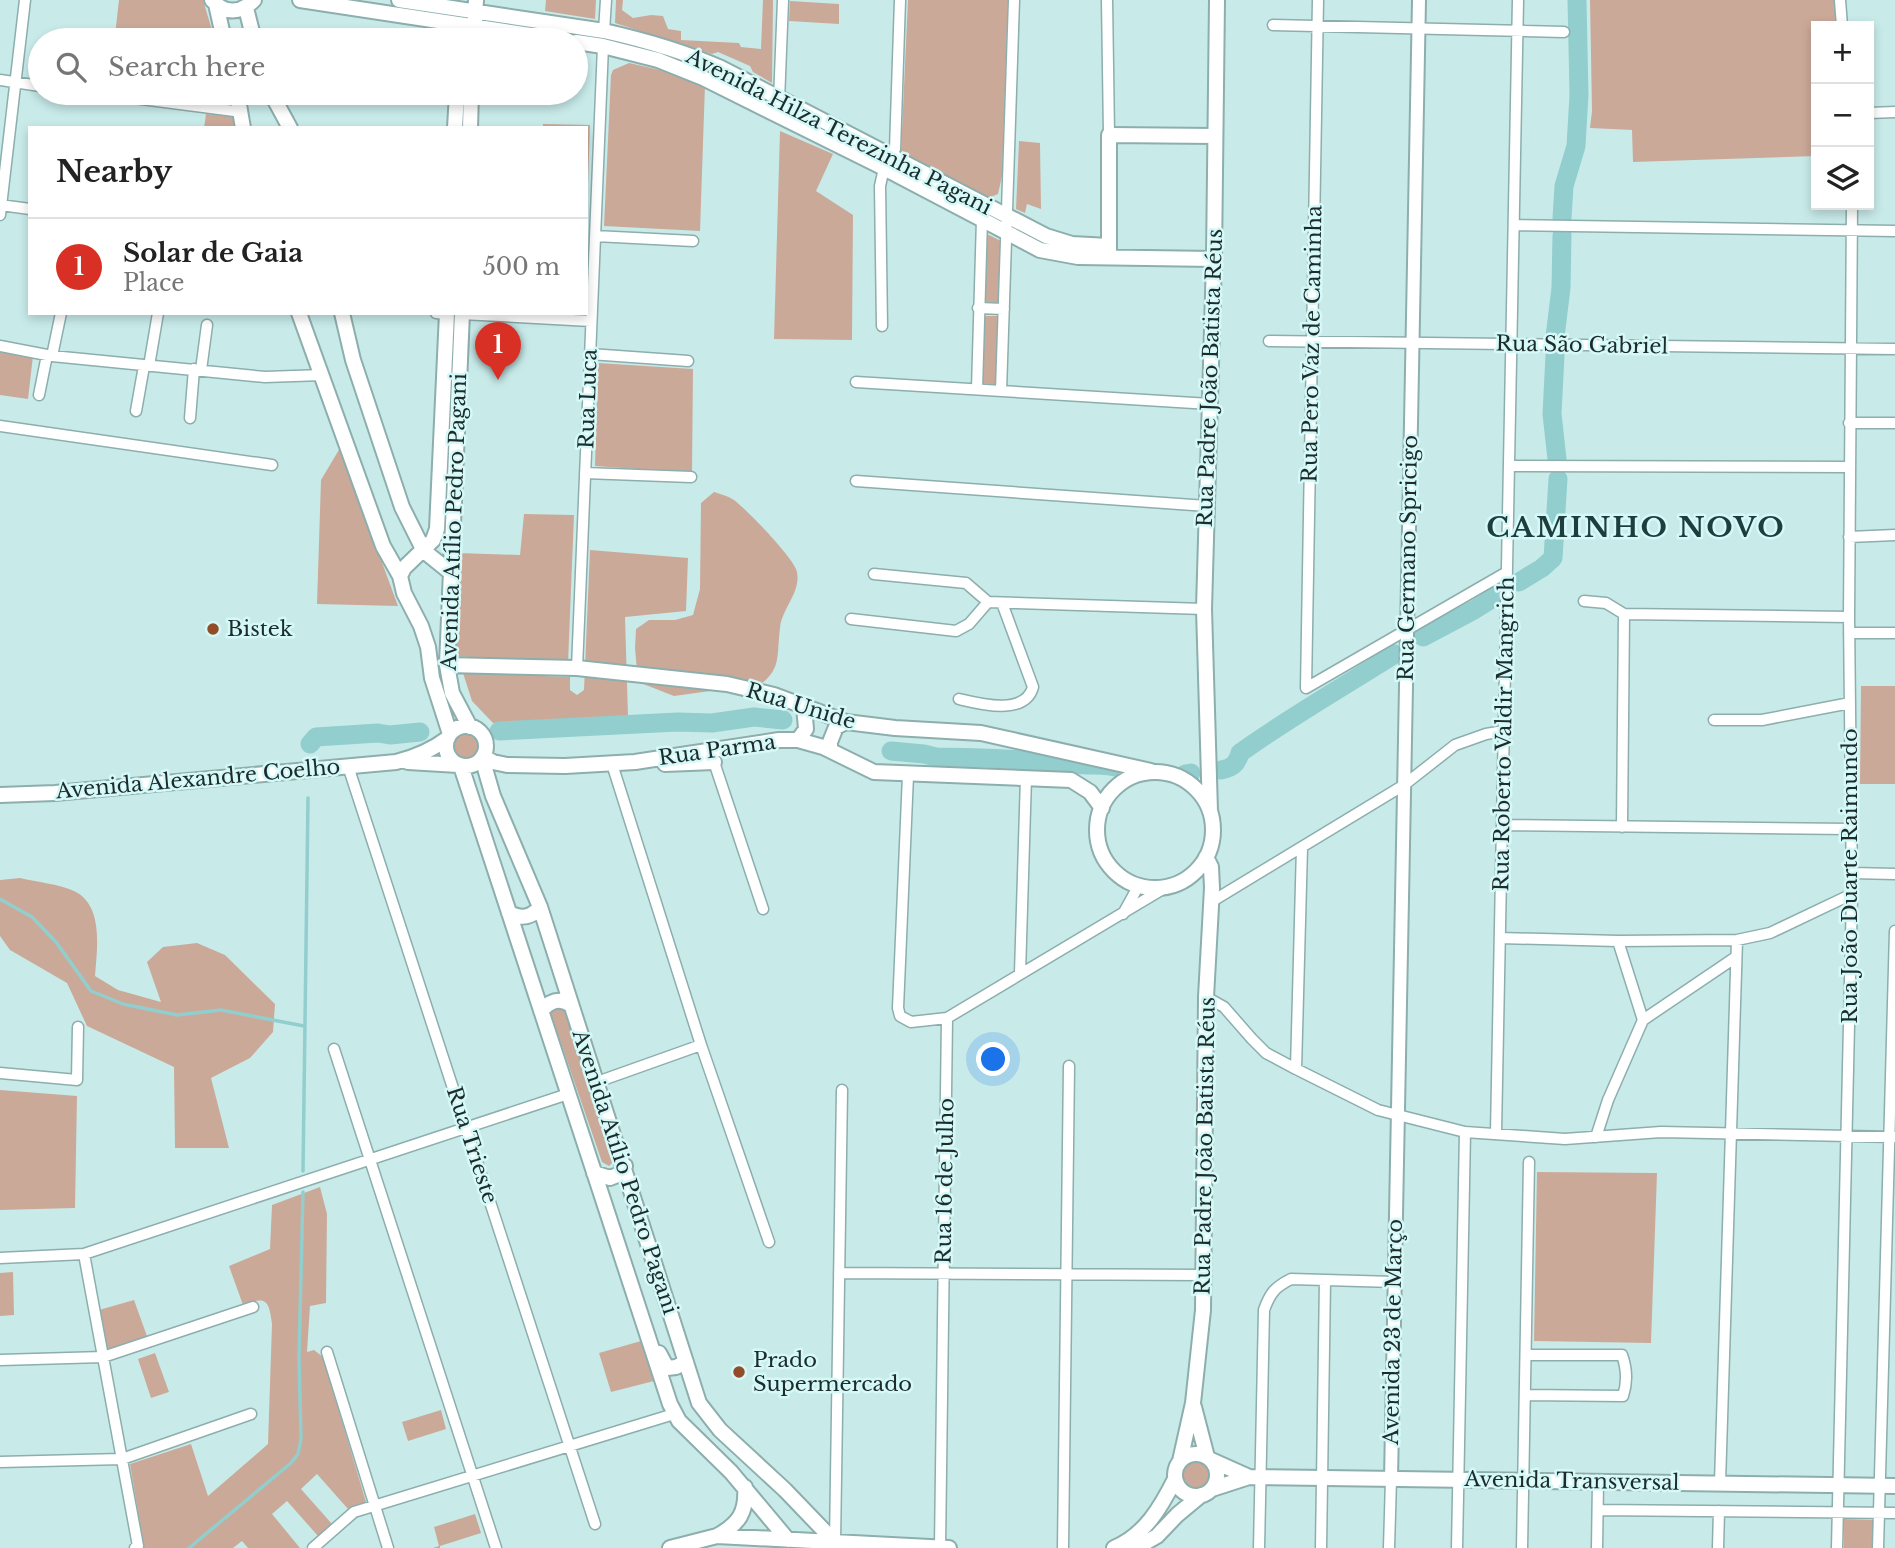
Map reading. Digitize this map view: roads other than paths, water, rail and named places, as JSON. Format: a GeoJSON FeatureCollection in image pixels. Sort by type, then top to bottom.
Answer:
{"type":"FeatureCollection","features":[{"type":"Feature","properties":{"kind":"main road"},"geometry":{"type":"LineString","coordinates":[[300,0],[458,28]]}},
{"type":"Feature","properties":{"kind":"main road","name":"Avenida Hilza Terezinha Pagani"},"geometry":{"type":"LineString","coordinates":[[399,0],[468,5],[560,28]]}},
{"type":"Feature","properties":{"kind":"main road","name":"Rua Padre João Batista Réus"},"geometry":{"type":"LineString","coordinates":[[1210,811],[1205,609],[1214,259],[1217,0]]}},
{"type":"Feature","properties":{"kind":"main road"},"geometry":{"type":"LineString","coordinates":[[214,2],[234,11],[250,4],[253,28]]}},
{"type":"Feature","properties":{"kind":"main road"},"geometry":{"type":"LineString","coordinates":[[214,2],[221,28]]}},
{"type":"Feature","properties":{"kind":"main road"},"geometry":{"type":"LineString","coordinates":[[468,5],[469,28]]}},
{"type":"Feature","properties":{"kind":"main road","name":"Avenida Hilza Terezinha Pagani"},"geometry":{"type":"LineString","coordinates":[[588,35],[670,65],[1060,242],[1109,252]]}},
{"type":"Feature","properties":{"kind":"main road","name":"Avenida Hilza Terezinha Pagani"},"geometry":{"type":"LineString","coordinates":[[588,41],[633,37],[692,56],[780,98],[982,219],[1031,245],[1052,253],[1109,252]]}},
{"type":"Feature","properties":{"kind":"main road"},"geometry":{"type":"LineString","coordinates":[[748,101],[754,85]]}},
{"type":"Feature","properties":{"kind":"main road"},"geometry":{"type":"LineString","coordinates":[[240,105],[243,126]]}},
{"type":"Feature","properties":{"kind":"main road"},"geometry":{"type":"LineString","coordinates":[[277,105],[288,126]]}},
{"type":"Feature","properties":{"kind":"main road"},"geometry":{"type":"LineString","coordinates":[[455,126],[456,105]]}},
{"type":"Feature","properties":{"kind":"main road"},"geometry":{"type":"LineString","coordinates":[[470,126],[471,105]]}},
{"type":"Feature","properties":{"kind":"main road"},"geometry":{"type":"LineString","coordinates":[[1214,259],[1109,252],[1109,135],[1216,136]]}},
{"type":"Feature","properties":{"kind":"main road"},"geometry":{"type":"LineString","coordinates":[[302,315],[383,546],[400,576]]}},
{"type":"Feature","properties":{"kind":"main road"},"geometry":{"type":"LineString","coordinates":[[342,315],[353,360],[402,508],[424,551],[450,572]]}},
{"type":"Feature","properties":{"kind":"main road","name":"Avenida Atílio Pedro Pagani"},"geometry":{"type":"LineString","coordinates":[[447,315],[437,530],[433,540],[404,568],[400,576],[404,593],[421,626],[428,648],[432,678],[449,736]]}},
{"type":"Feature","properties":{"kind":"main road","name":"Avenida Atílio Pedro Pagani"},"geometry":{"type":"LineString","coordinates":[[462,315],[447,665],[452,693],[470,727]]}},
{"type":"Feature","properties":{"kind":"main road","name":"Rua Unide"},"geometry":{"type":"LineString","coordinates":[[447,665],[577,668],[727,684],[774,695],[846,722],[981,733],[1151,771]]}},
{"type":"Feature","properties":{"kind":"main road"},"geometry":{"type":"LineString","coordinates":[[797,740],[806,729],[804,706]]}},
{"type":"Feature","properties":{"kind":"main road"},"geometry":{"type":"LineString","coordinates":[[830,750],[835,727],[846,722]]}},
{"type":"Feature","properties":{"kind":"main road"},"geometry":{"type":"LineString","coordinates":[[459,727],[470,727],[485,740],[483,757],[473,765],[459,765],[452,761],[446,750],[449,736],[459,727]]}},
{"type":"Feature","properties":{"kind":"main road","name":"Avenida Alexandre Coelho"},"geometry":{"type":"LineString","coordinates":[[396,762],[433,749],[449,736]]}},
{"type":"Feature","properties":{"kind":"main road","name":"Rua Parma"},"geometry":{"type":"LineString","coordinates":[[483,757],[507,765],[612,764],[712,756],[779,740],[797,740],[830,750],[874,772],[1071,780],[1090,792],[1102,808]]}},
{"type":"Feature","properties":{"kind":"main road","name":"Avenida Atílio Pedro Pagani"},"geometry":{"type":"LineString","coordinates":[[483,757],[493,796],[540,908],[699,1403],[712,1421],[835,1542]]}},
{"type":"Feature","properties":{"kind":"main road"},"geometry":{"type":"LineString","coordinates":[[1187,781],[1209,757]]}},
{"type":"Feature","properties":{"kind":"main road","name":"Avenida Alexandre Coelho"},"geometry":{"type":"LineString","coordinates":[[0,795],[66,792],[396,762],[459,765]]}},
{"type":"Feature","properties":{"kind":"main road","name":"Avenida Atílio Pedro Pagani"},"geometry":{"type":"LineString","coordinates":[[459,765],[674,1414],[745,1487],[789,1540]]}},
{"type":"Feature","properties":{"kind":"main road"},"geometry":{"type":"LineString","coordinates":[[1151,771],[1170,774],[1187,781],[1201,794],[1210,811],[1213,837],[1206,857],[1192,875],[1168,886],[1139,885],[1114,870],[1102,853],[1098,832],[1102,808],[1107,798],[1131,777],[1151,771]]}},
{"type":"Feature","properties":{"kind":"main road","name":"Rua Padre João Batista Réus"},"geometry":{"type":"LineString","coordinates":[[1180,1461],[1193,1403],[1201,1343],[1204,1275],[1206,997],[1212,895],[1211,867],[1206,857]]}},
{"type":"Feature","properties":{"kind":"main road"},"geometry":{"type":"LineString","coordinates":[[1192,875],[1201,878],[1212,895]]}},
{"type":"Feature","properties":{"kind":"main road"},"geometry":{"type":"LineString","coordinates":[[509,913],[526,917],[540,908]]}},
{"type":"Feature","properties":{"kind":"main road"},"geometry":{"type":"LineString","coordinates":[[541,1011],[552,1001],[559,1000],[572,1005]]}},
{"type":"Feature","properties":{"kind":"main road"},"geometry":{"type":"LineString","coordinates":[[594,1172],[610,1178],[620,1174],[625,1166]]}},
{"type":"Feature","properties":{"kind":"main road"},"geometry":{"type":"LineString","coordinates":[[639,1311],[652,1331],[664,1366],[676,1367],[686,1362]]}},
{"type":"Feature","properties":{"kind":"main road","name":"Rua Padre João Batista Réus"},"geometry":{"type":"LineString","coordinates":[[1193,1403],[1209,1459]]}},
{"type":"Feature","properties":{"kind":"main road"},"geometry":{"type":"LineString","coordinates":[[1114,1548],[1132,1538],[1161,1506],[1175,1479],[1180,1461],[1190,1454],[1202,1454],[1209,1459],[1217,1471],[1215,1484],[1177,1515],[1156,1542],[1136,1548]]}},
{"type":"Feature","properties":{"kind":"main road","name":"Avenida Transversal"},"geometry":{"type":"LineString","coordinates":[[1209,1459],[1254,1477]]}},
{"type":"Feature","properties":{"kind":"main road","name":"Avenida Transversal"},"geometry":{"type":"LineString","coordinates":[[1206,1492],[1254,1477],[1895,1486]]}},
{"type":"Feature","properties":{"kind":"main road"},"geometry":{"type":"LineString","coordinates":[[1175,1479],[1185,1492],[1206,1492]]}},
{"type":"Feature","properties":{"kind":"main road"},"geometry":{"type":"LineString","coordinates":[[670,1548],[717,1536],[740,1521],[745,1509],[745,1487]]}},
{"type":"Feature","properties":{"kind":"main road"},"geometry":{"type":"LineString","coordinates":[[1156,1542],[1161,1506]]}},
{"type":"Feature","properties":{"kind":"main road"},"geometry":{"type":"LineString","coordinates":[[717,1536],[768,1543],[789,1540],[945,1548]]}},
{"type":"Feature","properties":{"kind":"street"},"geometry":{"type":"LineString","coordinates":[[0,215],[25,0]]}},
{"type":"Feature","properties":{"kind":"street","name":"Rua Luca"},"geometry":{"type":"LineString","coordinates":[[577,668],[606,0]]}},
{"type":"Feature","properties":{"kind":"street"},"geometry":{"type":"LineString","coordinates":[[773,114],[780,98],[783,0]]}},
{"type":"Feature","properties":{"kind":"street"},"geometry":{"type":"LineString","coordinates":[[882,326],[880,186],[895,149],[900,0]]}},
{"type":"Feature","properties":{"kind":"street"},"geometry":{"type":"LineString","coordinates":[[1001,391],[1014,0]]}},
{"type":"Feature","properties":{"kind":"street"},"geometry":{"type":"LineString","coordinates":[[1107,0],[1109,135]]}},
{"type":"Feature","properties":{"kind":"street","name":"Rua Pero Vaz de Caminha"},"geometry":{"type":"LineString","coordinates":[[1318,0],[1306,688],[1406,630]]}},
{"type":"Feature","properties":{"kind":"street","name":"Rua Germano Spricigo"},"geometry":{"type":"LineString","coordinates":[[1398,1116],[1419,0]]}},
{"type":"Feature","properties":{"kind":"street","name":"Rua Roberto Valdir Mangrich"},"geometry":{"type":"LineString","coordinates":[[1496,1133],[1518,0]]}},
{"type":"Feature","properties":{"kind":"street"},"geometry":{"type":"LineString","coordinates":[[1840,0],[1842,21]]}},
{"type":"Feature","properties":{"kind":"street"},"geometry":{"type":"LineString","coordinates":[[1273,24],[1564,32]]}},
{"type":"Feature","properties":{"kind":"street"},"geometry":{"type":"LineString","coordinates":[[0,80],[28,84]]}},
{"type":"Feature","properties":{"kind":"street"},"geometry":{"type":"LineString","coordinates":[[188,105],[242,112]]}},
{"type":"Feature","properties":{"kind":"street"},"geometry":{"type":"LineString","coordinates":[[1874,113],[1895,112]]}},
{"type":"Feature","properties":{"kind":"street"},"geometry":{"type":"LineString","coordinates":[[0,205],[28,209]]}},
{"type":"Feature","properties":{"kind":"street","name":"Rua João Duarte Raimundo"},"geometry":{"type":"LineString","coordinates":[[1837,1548],[1852,894],[1849,423],[1852,210]]}},
{"type":"Feature","properties":{"kind":"street"},"geometry":{"type":"LineString","coordinates":[[977,389],[982,219]]}},
{"type":"Feature","properties":{"kind":"street"},"geometry":{"type":"LineString","coordinates":[[1514,225],[1895,231]]}},
{"type":"Feature","properties":{"kind":"street"},"geometry":{"type":"LineString","coordinates":[[595,236],[693,241]]}},
{"type":"Feature","properties":{"kind":"street"},"geometry":{"type":"LineString","coordinates":[[978,308],[1004,309]]}},
{"type":"Feature","properties":{"kind":"street"},"geometry":{"type":"LineString","coordinates":[[39,395],[60,315]]}},
{"type":"Feature","properties":{"kind":"street"},"geometry":{"type":"LineString","coordinates":[[136,411],[158,315]]}},
{"type":"Feature","properties":{"kind":"street"},"geometry":{"type":"LineString","coordinates":[[480,315],[591,321]]}},
{"type":"Feature","properties":{"kind":"street"},"geometry":{"type":"LineString","coordinates":[[190,418],[207,324]]}},
{"type":"Feature","properties":{"kind":"street","name":"Rua São Gabriel"},"geometry":{"type":"LineString","coordinates":[[1269,341],[1895,349]]}},
{"type":"Feature","properties":{"kind":"street"},"geometry":{"type":"LineString","coordinates":[[0,346],[49,356],[265,377],[323,375]]}},
{"type":"Feature","properties":{"kind":"street"},"geometry":{"type":"LineString","coordinates":[[590,355],[688,361]]}},
{"type":"Feature","properties":{"kind":"street"},"geometry":{"type":"LineString","coordinates":[[856,382],[1210,404]]}},
{"type":"Feature","properties":{"kind":"street"},"geometry":{"type":"LineString","coordinates":[[1849,423],[1895,422]]}},
{"type":"Feature","properties":{"kind":"street"},"geometry":{"type":"LineString","coordinates":[[0,426],[272,465]]}},
{"type":"Feature","properties":{"kind":"street"},"geometry":{"type":"LineString","coordinates":[[1509,466],[1849,467]]}},
{"type":"Feature","properties":{"kind":"street"},"geometry":{"type":"LineString","coordinates":[[585,473],[691,477]]}},
{"type":"Feature","properties":{"kind":"street"},"geometry":{"type":"LineString","coordinates":[[856,481],[1207,506]]}},
{"type":"Feature","properties":{"kind":"street"},"geometry":{"type":"LineString","coordinates":[[1849,537],[1895,535]]}},
{"type":"Feature","properties":{"kind":"street"},"geometry":{"type":"LineString","coordinates":[[1406,630],[1507,572]]}},
{"type":"Feature","properties":{"kind":"street"},"geometry":{"type":"LineString","coordinates":[[874,574],[967,583],[988,602],[1205,609]]}},
{"type":"Feature","properties":{"kind":"street"},"geometry":{"type":"LineString","coordinates":[[1584,601],[1606,603],[1624,614],[1849,617]]}},
{"type":"Feature","properties":{"kind":"street"},"geometry":{"type":"LineString","coordinates":[[852,619],[956,631],[969,624],[988,602]]}},
{"type":"Feature","properties":{"kind":"street"},"geometry":{"type":"LineString","coordinates":[[958,699],[1000,706],[1009,705],[1031,694],[1033,687],[1002,603]]}},
{"type":"Feature","properties":{"kind":"street"},"geometry":{"type":"LineString","coordinates":[[1622,827],[1624,614]]}},
{"type":"Feature","properties":{"kind":"street"},"geometry":{"type":"LineString","coordinates":[[1849,633],[1895,633]]}},
{"type":"Feature","properties":{"kind":"street"},"geometry":{"type":"LineString","coordinates":[[1714,720],[1762,720],[1850,703]]}},
{"type":"Feature","properties":{"kind":"street"},"geometry":{"type":"LineString","coordinates":[[1212,895],[1302,847],[1404,785],[1455,745],[1504,731]]}},
{"type":"Feature","properties":{"kind":"street"},"geometry":{"type":"LineString","coordinates":[[712,756],[763,909]]}},
{"type":"Feature","properties":{"kind":"street"},"geometry":{"type":"LineString","coordinates":[[612,764],[701,1045],[769,1242]]}},
{"type":"Feature","properties":{"kind":"street","name":"Rua Trieste"},"geometry":{"type":"LineString","coordinates":[[348,766],[596,1524]]}},
{"type":"Feature","properties":{"kind":"street"},"geometry":{"type":"LineString","coordinates":[[908,775],[898,1008],[900,1016],[911,1022],[947,1017],[1168,886]]}},
{"type":"Feature","properties":{"kind":"street"},"geometry":{"type":"LineString","coordinates":[[1020,973],[1026,778]]}},
{"type":"Feature","properties":{"kind":"street"},"geometry":{"type":"LineString","coordinates":[[1503,825],[1851,829]]}},
{"type":"Feature","properties":{"kind":"street"},"geometry":{"type":"LineString","coordinates":[[1296,1069],[1302,847]]}},
{"type":"Feature","properties":{"kind":"street"},"geometry":{"type":"LineString","coordinates":[[1852,873],[1895,874]]}},
{"type":"Feature","properties":{"kind":"street"},"geometry":{"type":"LineString","coordinates":[[1123,915],[1139,885]]}},
{"type":"Feature","properties":{"kind":"street"},"geometry":{"type":"LineString","coordinates":[[1500,938],[1737,940],[1770,933],[1852,894]]}},
{"type":"Feature","properties":{"kind":"street"},"geometry":{"type":"LineString","coordinates":[[1878,1548],[1893,1137],[1895,931]]}},
{"type":"Feature","properties":{"kind":"street"},"geometry":{"type":"LineString","coordinates":[[1720,1483],[1737,940]]}},
{"type":"Feature","properties":{"kind":"street"},"geometry":{"type":"LineString","coordinates":[[1618,941],[1643,1020]]}},
{"type":"Feature","properties":{"kind":"street"},"geometry":{"type":"LineString","coordinates":[[1596,1137],[1608,1100],[1643,1020],[1736,957]]}},
{"type":"Feature","properties":{"kind":"street"},"geometry":{"type":"LineString","coordinates":[[1206,997],[1224,1007],[1251,1040],[1266,1053],[1296,1069],[1378,1110],[1465,1132],[1565,1139],[1661,1132],[1893,1137]]}},
{"type":"Feature","properties":{"kind":"street","name":"Rua 16 de Julho"},"geometry":{"type":"LineString","coordinates":[[945,1548],[947,1017]]}},
{"type":"Feature","properties":{"kind":"street"},"geometry":{"type":"LineString","coordinates":[[0,1073],[77,1080],[78,1027]]}},
{"type":"Feature","properties":{"kind":"street"},"geometry":{"type":"LineString","coordinates":[[597,1082],[701,1045]]}},
{"type":"Feature","properties":{"kind":"street"},"geometry":{"type":"LineString","coordinates":[[334,1049],[496,1548]]}},
{"type":"Feature","properties":{"kind":"street"},"geometry":{"type":"LineString","coordinates":[[1063,1548],[1069,1066]]}},
{"type":"Feature","properties":{"kind":"street"},"geometry":{"type":"LineString","coordinates":[[835,1542],[842,1090]]}},
{"type":"Feature","properties":{"kind":"street"},"geometry":{"type":"LineString","coordinates":[[0,1258],[84,1254],[568,1094]]}},
{"type":"Feature","properties":{"kind":"street","name":"Avenida 23 de Março"},"geometry":{"type":"LineString","coordinates":[[1389,1548],[1398,1116]]}},
{"type":"Feature","properties":{"kind":"street"},"geometry":{"type":"LineString","coordinates":[[1457,1548],[1465,1132]]}},
{"type":"Feature","properties":{"kind":"street"},"geometry":{"type":"LineString","coordinates":[[1522,1548],[1530,1162]]}},
{"type":"Feature","properties":{"kind":"street"},"geometry":{"type":"LineString","coordinates":[[84,1254],[136,1547]]}},
{"type":"Feature","properties":{"kind":"street"},"geometry":{"type":"LineString","coordinates":[[839,1273],[1204,1275]]}},
{"type":"Feature","properties":{"kind":"street"},"geometry":{"type":"LineString","coordinates":[[1259,1548],[1254,1477],[1264,1310],[1269,1296],[1276,1286],[1291,1279],[1394,1282]]}},
{"type":"Feature","properties":{"kind":"street"},"geometry":{"type":"LineString","coordinates":[[1321,1548],[1325,1280]]}},
{"type":"Feature","properties":{"kind":"street"},"geometry":{"type":"LineString","coordinates":[[0,1360],[103,1356],[253,1307]]}},
{"type":"Feature","properties":{"kind":"street"},"geometry":{"type":"LineString","coordinates":[[327,1352],[388,1548]]}},
{"type":"Feature","properties":{"kind":"street"},"geometry":{"type":"LineString","coordinates":[[1525,1395],[1623,1396],[1627,1384],[1622,1355],[1526,1354]]}},
{"type":"Feature","properties":{"kind":"street"},"geometry":{"type":"LineString","coordinates":[[0,1462],[122,1458],[251,1414]]}},
{"type":"Feature","properties":{"kind":"street"},"geometry":{"type":"LineString","coordinates":[[313,1548],[354,1512],[674,1414]]}},
{"type":"Feature","properties":{"kind":"street"},"geometry":{"type":"LineString","coordinates":[[1597,1548],[1598,1482]]}},
{"type":"Feature","properties":{"kind":"street"},"geometry":{"type":"LineString","coordinates":[[1598,1510],[1895,1513]]}},
{"type":"Feature","properties":{"kind":"street"},"geometry":{"type":"LineString","coordinates":[[1718,1548],[1719,1511]]}},
{"type":"Feature","properties":{"kind":"waterway"},"geometry":{"type":"LineString","coordinates":[[1562,218],[1564,186],[1576,146],[1579,95],[1577,0]]}},
{"type":"Feature","properties":{"kind":"waterway"},"geometry":{"type":"LineString","coordinates":[[1555,337],[1561,288],[1562,235]]}},
{"type":"Feature","properties":{"kind":"waterway"},"geometry":{"type":"LineString","coordinates":[[1555,355],[1552,414],[1557,459]]}},
{"type":"Feature","properties":{"kind":"waterway"},"geometry":{"type":"LineString","coordinates":[[1519,582],[1553,558],[1558,479]]}},
{"type":"Feature","properties":{"kind":"waterway"},"geometry":{"type":"LineString","coordinates":[[1423,637],[1498,595]]}},
{"type":"Feature","properties":{"kind":"waterway"},"geometry":{"type":"LineString","coordinates":[[1221,770],[1233,765],[1240,753],[1278,727],[1395,654]]}},
{"type":"Feature","properties":{"kind":"waterway"},"geometry":{"type":"LineString","coordinates":[[499,731],[678,722],[712,723],[754,717],[783,720]]}},
{"type":"Feature","properties":{"kind":"waterway"},"geometry":{"type":"LineString","coordinates":[[310,744],[316,737],[420,732]]}},
{"type":"Feature","properties":{"kind":"waterway"},"geometry":{"type":"LineString","coordinates":[[891,751],[936,757],[1023,760],[1119,768]]}},
{"type":"Feature","properties":{"kind":"waterway"},"geometry":{"type":"LineString","coordinates":[[1185,774],[1191,773]]}},
{"type":"Feature","properties":{"kind":"waterway"},"geometry":{"type":"LineString","coordinates":[[303,1171],[308,798]]}},
{"type":"Feature","properties":{"kind":"waterway"},"geometry":{"type":"LineString","coordinates":[[0,899],[32,917],[56,942],[91,991],[123,1004],[177,1015],[221,1010],[304,1026]]}},
{"type":"Feature","properties":{"kind":"waterway"},"geometry":{"type":"LineString","coordinates":[[189,1548],[291,1463],[298,1454],[301,1439],[299,1358],[303,1192]]}},
{"type":"Feature","properties":{"kind":"place","name":"Solar de Gaia"},"geometry":{"type":"Point","coordinates":[498,380]}},
{"type":"Feature","properties":{"kind":"place","name":"Bistek"},"geometry":{"type":"Point","coordinates":[213,629]}},
{"type":"Feature","properties":{"kind":"place","name":"Prado Supermercado"},"geometry":{"type":"Point","coordinates":[739,1372]}},
{"type":"Feature","properties":{"kind":"district","name":"CAMINHO NOVO"},"geometry":{"type":"Point","coordinates":[1636,527]}}]}
